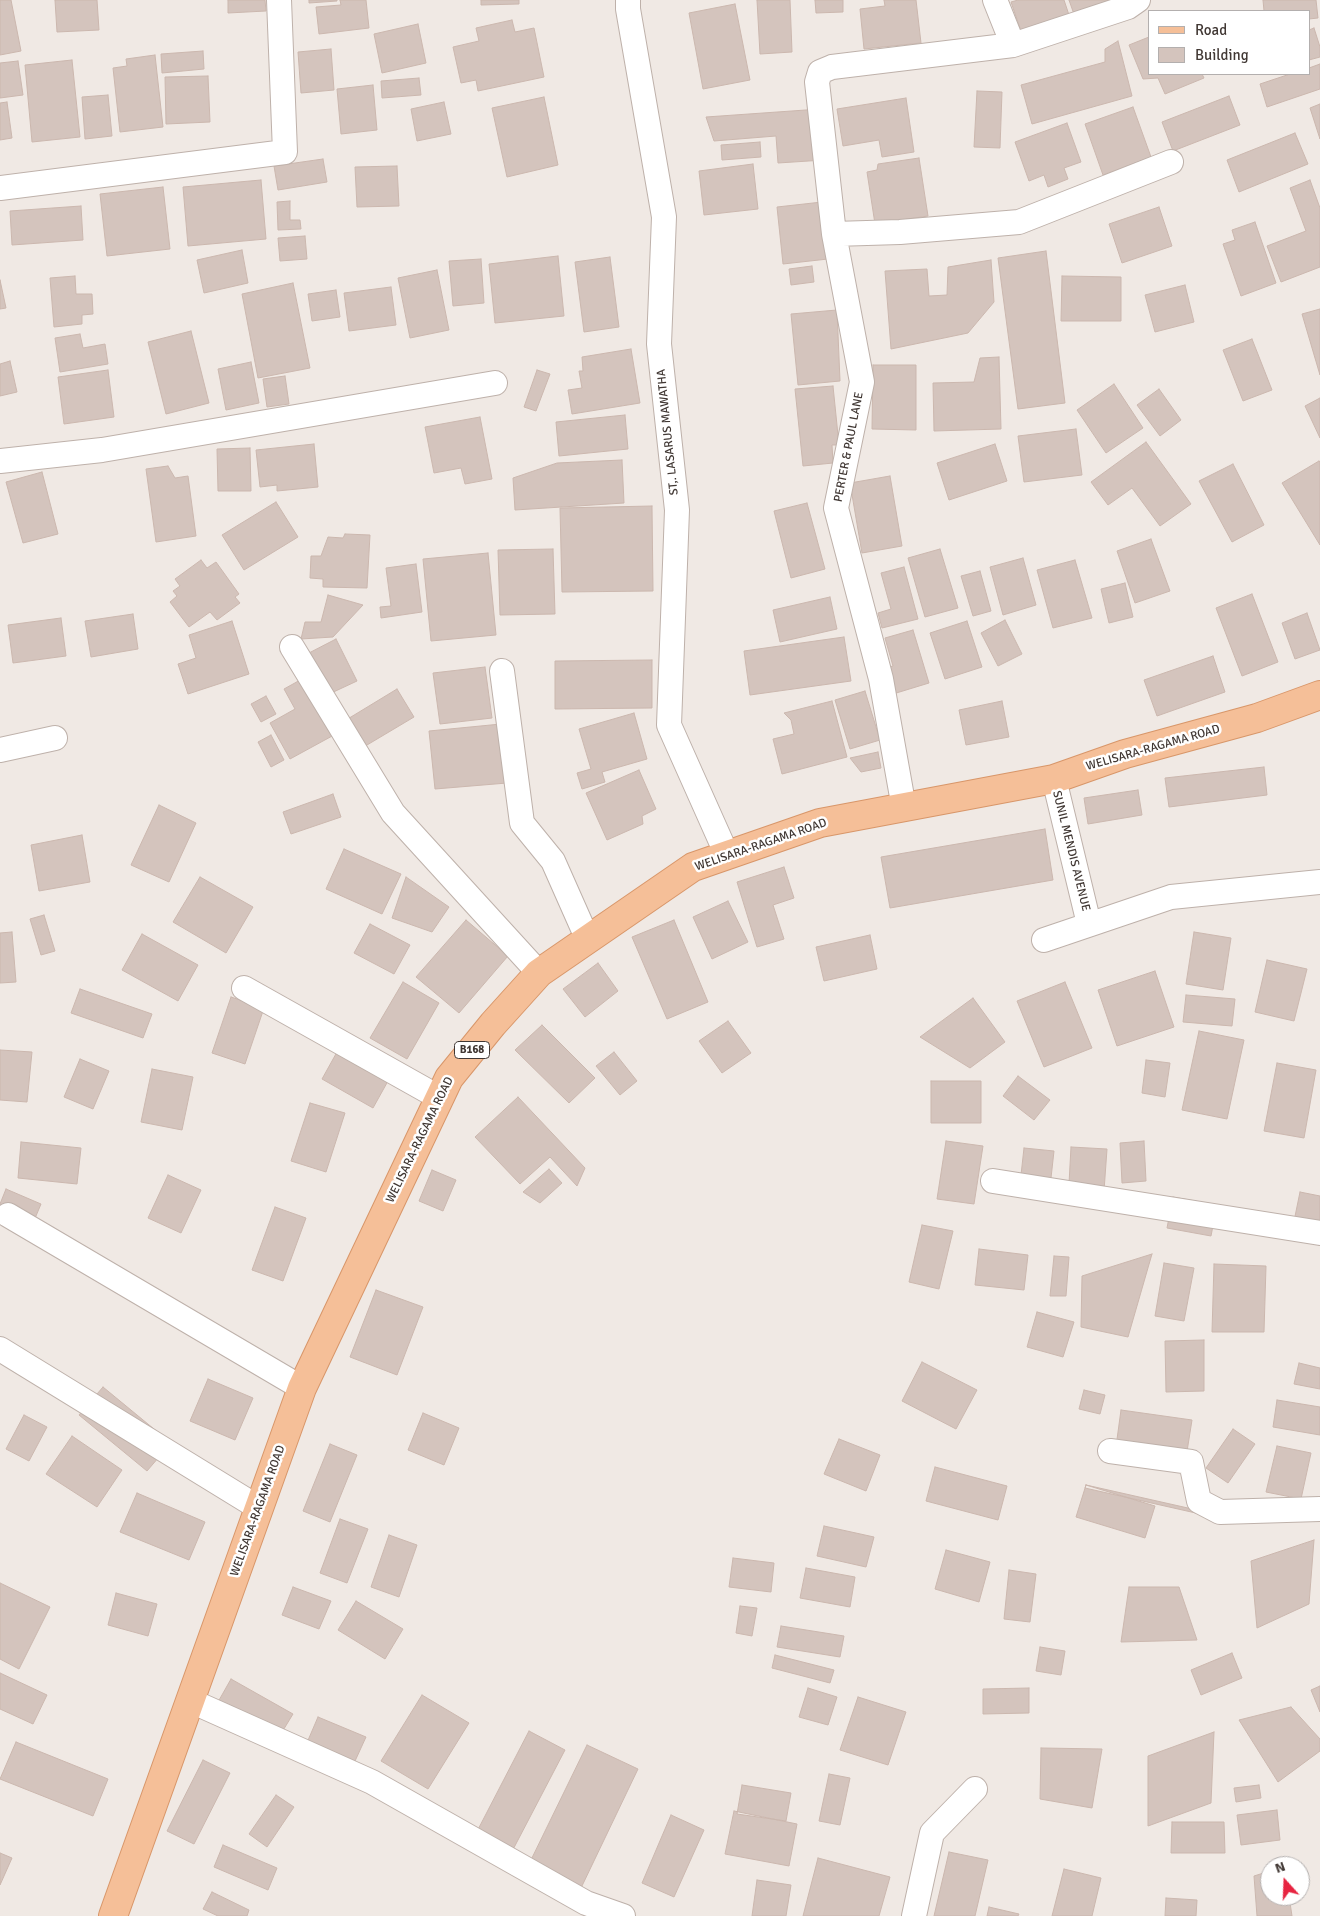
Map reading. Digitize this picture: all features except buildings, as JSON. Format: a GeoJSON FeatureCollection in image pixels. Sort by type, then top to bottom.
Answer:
{"type":"FeatureCollection","features":[{"type":"Feature","properties":{"kind":"main road","name":"WELISARA-RAGAMA ROAD"},"geometry":{"type":"LineString","coordinates":[[113,1916],[302,1388],[449,1078],[492,1024],[539,974],[693,867],[820,823],[1054,779],[1125,754],[1257,718],[1320,695]]}},
{"type":"Feature","properties":{"kind":"street"},"geometry":{"type":"LineString","coordinates":[[0,188],[285,152],[279,0]]}},
{"type":"Feature","properties":{"kind":"street","name":"ST,. LASARUS MAWATHA"},"geometry":{"type":"LineString","coordinates":[[628,0],[664,217],[659,344],[677,510],[669,726],[727,855]]}},
{"type":"Feature","properties":{"kind":"street"},"geometry":{"type":"LineString","coordinates":[[995,0],[1013,45],[1128,6],[1138,0]]}},
{"type":"Feature","properties":{"kind":"street","name":"PERTER & PAUL LANE"},"geometry":{"type":"LineString","coordinates":[[904,808],[881,680],[836,508],[862,382],[834,234],[817,82],[820,72],[832,67],[1013,45]]}},
{"type":"Feature","properties":{"kind":"street"},"geometry":{"type":"LineString","coordinates":[[834,234],[900,232],[1019,222],[1171,162]]}},
{"type":"Feature","properties":{"kind":"street"},"geometry":{"type":"LineString","coordinates":[[0,461],[102,450],[495,383]]}},
{"type":"Feature","properties":{"kind":"street"},"geometry":{"type":"LineString","coordinates":[[292,647],[393,813],[539,974]]}},
{"type":"Feature","properties":{"kind":"street"},"geometry":{"type":"LineString","coordinates":[[502,670],[522,823],[553,860],[588,940]]}},
{"type":"Feature","properties":{"kind":"street"},"geometry":{"type":"LineString","coordinates":[[0,750],[55,738]]}},
{"type":"Feature","properties":{"kind":"street","name":"SUNIL MENDIS AVENUE"},"geometry":{"type":"LineString","coordinates":[[1054,779],[1089,924]]}},
{"type":"Feature","properties":{"kind":"street"},"geometry":{"type":"LineString","coordinates":[[1044,940],[1171,897],[1320,882]]}},
{"type":"Feature","properties":{"kind":"street"},"geometry":{"type":"LineString","coordinates":[[244,988],[440,1098]]}},
{"type":"Feature","properties":{"kind":"street"},"geometry":{"type":"LineString","coordinates":[[993,1181],[1320,1233]]}},
{"type":"Feature","properties":{"kind":"street"},"geometry":{"type":"LineString","coordinates":[[8,1215],[302,1388]]}},
{"type":"Feature","properties":{"kind":"street"},"geometry":{"type":"LineString","coordinates":[[0,1349],[259,1508]]}},
{"type":"Feature","properties":{"kind":"street"},"geometry":{"type":"LineString","coordinates":[[1110,1451],[1192,1462],[1199,1501],[1220,1512],[1320,1509]]}},
{"type":"Feature","properties":{"kind":"street"},"geometry":{"type":"LineString","coordinates":[[191,1700],[372,1782],[586,1903],[623,1916]]}},
{"type":"Feature","properties":{"kind":"street"},"geometry":{"type":"LineString","coordinates":[[914,1916],[932,1833],[975,1788]]}}]}
